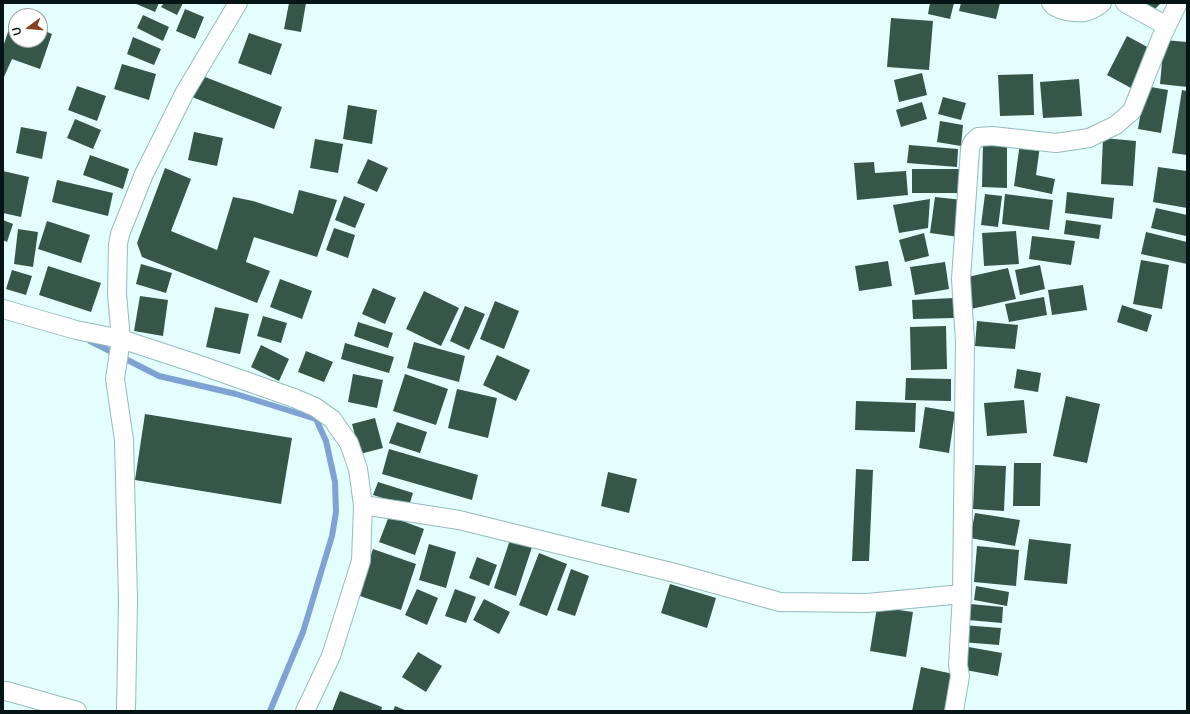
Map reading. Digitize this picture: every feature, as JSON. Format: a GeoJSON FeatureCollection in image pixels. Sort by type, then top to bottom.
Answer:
{"type":"FeatureCollection","features":[{"type":"Feature","properties":{"kind":"street"},"geometry":{"type":"LineString","coordinates":[[126,711],[128,600],[124,447],[115,379],[120,344],[116,254],[120,234],[144,174],[185,92],[238,3]]}},
{"type":"Feature","properties":{"kind":"street"},"geometry":{"type":"LineString","coordinates":[[1051,3],[1057,9],[1084,12],[1096,8],[1102,3]]}},
{"type":"Feature","properties":{"kind":"street"},"geometry":{"type":"LineString","coordinates":[[1125,3],[1167,26]]}},
{"type":"Feature","properties":{"kind":"street"},"geometry":{"type":"LineString","coordinates":[[954,711],[960,676],[958,665],[962,594],[965,341],[961,279],[967,186],[972,144],[978,137],[992,136],[1056,143],[1089,138],[1116,125],[1132,111],[1178,3]]}},
{"type":"Feature","properties":{"kind":"street"},"geometry":{"type":"LineString","coordinates":[[3,309],[76,330],[294,398],[315,407],[332,419],[349,443],[358,469],[363,505],[361,560],[330,656],[305,711]]}},
{"type":"Feature","properties":{"kind":"street"},"geometry":{"type":"LineString","coordinates":[[363,505],[459,520],[675,573],[780,602],[867,604],[962,594]]}},
{"type":"Feature","properties":{"kind":"street"},"geometry":{"type":"LineString","coordinates":[[6,691],[77,711]]}},
{"type":"Feature","properties":{"kind":"building"},"geometry":{"type":"Polygon","coordinates":[[[134,3],[159,3],[155,12],[134,3]]]}},
{"type":"Feature","properties":{"kind":"building"},"geometry":{"type":"Polygon","coordinates":[[[164,3],[183,3],[177,15],[161,7],[164,3]]]}},
{"type":"Feature","properties":{"kind":"building"},"geometry":{"type":"Polygon","coordinates":[[[289,3],[306,3],[301,32],[284,29],[289,3]]]}},
{"type":"Feature","properties":{"kind":"building"},"geometry":{"type":"Polygon","coordinates":[[[930,3],[954,3],[950,19],[928,14],[930,3]]]}},
{"type":"Feature","properties":{"kind":"building"},"geometry":{"type":"Polygon","coordinates":[[[961,3],[1000,3],[996,19],[959,11],[961,3]]]}},
{"type":"Feature","properties":{"kind":"building"},"geometry":{"type":"Polygon","coordinates":[[[1144,3],[1161,3],[1153,11],[1144,3]]]}},
{"type":"Feature","properties":{"kind":"building"},"geometry":{"type":"Polygon","coordinates":[[[185,9],[204,17],[195,39],[176,31],[185,9]]]}},
{"type":"Feature","properties":{"kind":"building"},"geometry":{"type":"Polygon","coordinates":[[[143,15],[169,27],[163,41],[137,28],[143,15]]]}},
{"type":"Feature","properties":{"kind":"building"},"geometry":{"type":"Polygon","coordinates":[[[891,18],[933,21],[929,70],[887,67],[891,18]]]}},
{"type":"Feature","properties":{"kind":"building"},"geometry":{"type":"Polygon","coordinates":[[[8,32],[8,48],[47,48],[40,69],[12,59],[3,79],[3,47],[8,32]]]}},
{"type":"Feature","properties":{"kind":"building"},"geometry":{"type":"Polygon","coordinates":[[[48,32],[52,34],[48,46],[48,32]]]}},
{"type":"Feature","properties":{"kind":"building"},"geometry":{"type":"Polygon","coordinates":[[[249,33],[282,44],[271,75],[238,63],[249,33]]]}},
{"type":"Feature","properties":{"kind":"building"},"geometry":{"type":"Polygon","coordinates":[[[1127,36],[1151,49],[1131,88],[1107,75],[1127,36]]]}},
{"type":"Feature","properties":{"kind":"building"},"geometry":{"type":"Polygon","coordinates":[[[133,37],[161,49],[154,65],[127,54],[133,37]]]}},
{"type":"Feature","properties":{"kind":"building"},"geometry":{"type":"Polygon","coordinates":[[[1164,40],[1187,42],[1187,87],[1160,84],[1164,40]]]}},
{"type":"Feature","properties":{"kind":"building"},"geometry":{"type":"Polygon","coordinates":[[[122,64],[156,74],[149,100],[114,89],[122,64]]]}},
{"type":"Feature","properties":{"kind":"building"},"geometry":{"type":"Polygon","coordinates":[[[922,73],[927,95],[899,102],[894,80],[922,73]]]}},
{"type":"Feature","properties":{"kind":"building"},"geometry":{"type":"Polygon","coordinates":[[[1033,74],[1034,115],[1000,116],[998,75],[1033,74]]]}},
{"type":"Feature","properties":{"kind":"building"},"geometry":{"type":"Polygon","coordinates":[[[200,75],[282,107],[274,129],[192,97],[200,75]]]}},
{"type":"Feature","properties":{"kind":"building"},"geometry":{"type":"Polygon","coordinates":[[[1079,79],[1082,116],[1043,118],[1040,82],[1079,79]]]}},
{"type":"Feature","properties":{"kind":"building"},"geometry":{"type":"Polygon","coordinates":[[[77,86],[106,96],[97,121],[68,110],[77,86]]]}},
{"type":"Feature","properties":{"kind":"building"},"geometry":{"type":"Polygon","coordinates":[[[1145,86],[1168,90],[1161,133],[1138,129],[1145,86]]]}},
{"type":"Feature","properties":{"kind":"building"},"geometry":{"type":"Polygon","coordinates":[[[1182,90],[1187,91],[1187,155],[1172,153],[1182,90]]]}},
{"type":"Feature","properties":{"kind":"building"},"geometry":{"type":"Polygon","coordinates":[[[943,97],[966,103],[961,120],[938,114],[943,97]]]}},
{"type":"Feature","properties":{"kind":"building"},"geometry":{"type":"Polygon","coordinates":[[[922,102],[927,119],[901,127],[896,110],[922,102]]]}},
{"type":"Feature","properties":{"kind":"building"},"geometry":{"type":"Polygon","coordinates":[[[348,105],[377,110],[372,144],[343,139],[348,105]]]}},
{"type":"Feature","properties":{"kind":"building"},"geometry":{"type":"Polygon","coordinates":[[[75,119],[101,130],[93,149],[67,138],[75,119]]]}},
{"type":"Feature","properties":{"kind":"building"},"geometry":{"type":"Polygon","coordinates":[[[940,121],[963,125],[961,146],[937,142],[940,121]]]}},
{"type":"Feature","properties":{"kind":"building"},"geometry":{"type":"Polygon","coordinates":[[[21,127],[47,132],[42,159],[16,153],[21,127]]]}},
{"type":"Feature","properties":{"kind":"building"},"geometry":{"type":"Polygon","coordinates":[[[194,132],[223,138],[217,166],[188,160],[194,132]]]}},
{"type":"Feature","properties":{"kind":"building"},"geometry":{"type":"Polygon","coordinates":[[[1103,138],[1136,141],[1133,186],[1101,184],[1103,138]]]}},
{"type":"Feature","properties":{"kind":"building"},"geometry":{"type":"Polygon","coordinates":[[[315,139],[343,144],[338,173],[310,168],[315,139]]]}},
{"type":"Feature","properties":{"kind":"building"},"geometry":{"type":"Polygon","coordinates":[[[983,142],[1007,143],[1007,188],[982,187],[983,142]]]}},
{"type":"Feature","properties":{"kind":"building"},"geometry":{"type":"Polygon","coordinates":[[[1020,143],[1040,146],[1036,175],[1055,179],[1052,194],[1014,186],[1020,143]]]}},
{"type":"Feature","properties":{"kind":"building"},"geometry":{"type":"Polygon","coordinates":[[[909,145],[958,149],[957,167],[907,163],[909,145]]]}},
{"type":"Feature","properties":{"kind":"building"},"geometry":{"type":"Polygon","coordinates":[[[90,155],[129,169],[123,189],[83,175],[90,155]]]}},
{"type":"Feature","properties":{"kind":"building"},"geometry":{"type":"Polygon","coordinates":[[[368,159],[388,168],[377,192],[357,183],[368,159]]]}},
{"type":"Feature","properties":{"kind":"building"},"geometry":{"type":"Polygon","coordinates":[[[874,162],[875,173],[906,171],[908,195],[857,200],[854,163],[874,162]]]}},
{"type":"Feature","properties":{"kind":"building"},"geometry":{"type":"Polygon","coordinates":[[[1158,167],[1187,171],[1187,208],[1153,202],[1158,167]]]}},
{"type":"Feature","properties":{"kind":"building"},"geometry":{"type":"Polygon","coordinates":[[[165,168],[191,179],[171,231],[217,250],[233,197],[253,201],[293,214],[299,190],[337,200],[317,257],[254,237],[246,262],[270,271],[257,303],[142,257],[137,243],[165,168]]]}},
{"type":"Feature","properties":{"kind":"building"},"geometry":{"type":"Polygon","coordinates":[[[912,169],[960,169],[960,193],[912,193],[912,169]]]}},
{"type":"Feature","properties":{"kind":"building"},"geometry":{"type":"Polygon","coordinates":[[[3,171],[29,177],[21,217],[3,213],[3,171]]]}},
{"type":"Feature","properties":{"kind":"building"},"geometry":{"type":"Polygon","coordinates":[[[57,180],[113,193],[108,216],[52,202],[57,180]]]}},
{"type":"Feature","properties":{"kind":"building"},"geometry":{"type":"Polygon","coordinates":[[[1067,192],[1114,198],[1112,219],[1065,213],[1067,192]]]}},
{"type":"Feature","properties":{"kind":"building"},"geometry":{"type":"Polygon","coordinates":[[[985,194],[1002,196],[998,227],[981,225],[985,194]]]}},
{"type":"Feature","properties":{"kind":"building"},"geometry":{"type":"Polygon","coordinates":[[[1005,194],[1053,200],[1049,230],[1002,224],[1005,194]]]}},
{"type":"Feature","properties":{"kind":"building"},"geometry":{"type":"Polygon","coordinates":[[[344,196],[365,204],[355,228],[335,220],[344,196]]]}},
{"type":"Feature","properties":{"kind":"building"},"geometry":{"type":"Polygon","coordinates":[[[935,197],[963,200],[959,237],[930,233],[935,197]]]}},
{"type":"Feature","properties":{"kind":"building"},"geometry":{"type":"Polygon","coordinates":[[[930,199],[928,228],[899,233],[893,205],[930,199]]]}},
{"type":"Feature","properties":{"kind":"building"},"geometry":{"type":"Polygon","coordinates":[[[1156,208],[1187,215],[1186,236],[1151,228],[1156,208]]]}},
{"type":"Feature","properties":{"kind":"building"},"geometry":{"type":"Polygon","coordinates":[[[3,220],[13,224],[7,242],[3,240],[3,220]]]}},
{"type":"Feature","properties":{"kind":"building"},"geometry":{"type":"Polygon","coordinates":[[[1066,220],[1101,225],[1099,239],[1064,234],[1066,220]]]}},
{"type":"Feature","properties":{"kind":"building"},"geometry":{"type":"Polygon","coordinates":[[[47,221],[90,235],[81,263],[38,249],[47,221]]]}},
{"type":"Feature","properties":{"kind":"building"},"geometry":{"type":"Polygon","coordinates":[[[334,228],[355,235],[348,258],[326,250],[334,228]]]}},
{"type":"Feature","properties":{"kind":"building"},"geometry":{"type":"Polygon","coordinates":[[[18,229],[38,232],[33,267],[14,264],[18,229]]]}},
{"type":"Feature","properties":{"kind":"building"},"geometry":{"type":"Polygon","coordinates":[[[1016,231],[1019,264],[984,266],[982,233],[1016,231]]]}},
{"type":"Feature","properties":{"kind":"building"},"geometry":{"type":"Polygon","coordinates":[[[1146,232],[1187,242],[1187,264],[1141,254],[1146,232]]]}},
{"type":"Feature","properties":{"kind":"building"},"geometry":{"type":"Polygon","coordinates":[[[924,233],[929,256],[905,262],[899,240],[924,233]]]}},
{"type":"Feature","properties":{"kind":"building"},"geometry":{"type":"Polygon","coordinates":[[[1032,236],[1075,241],[1071,265],[1029,259],[1032,236]]]}},
{"type":"Feature","properties":{"kind":"building"},"geometry":{"type":"Polygon","coordinates":[[[1141,260],[1169,265],[1162,309],[1133,304],[1141,260]]]}},
{"type":"Feature","properties":{"kind":"building"},"geometry":{"type":"Polygon","coordinates":[[[888,261],[892,286],[859,291],[855,266],[888,261]]]}},
{"type":"Feature","properties":{"kind":"building"},"geometry":{"type":"Polygon","coordinates":[[[945,262],[949,289],[915,295],[910,267],[945,262]]]}},
{"type":"Feature","properties":{"kind":"building"},"geometry":{"type":"Polygon","coordinates":[[[141,264],[172,273],[166,293],[136,284],[141,264]]]}},
{"type":"Feature","properties":{"kind":"building"},"geometry":{"type":"Polygon","coordinates":[[[1040,265],[1045,289],[1020,295],[1015,270],[1040,265]]]}},
{"type":"Feature","properties":{"kind":"building"},"geometry":{"type":"Polygon","coordinates":[[[48,266],[101,283],[91,312],[39,295],[48,266]]]}},
{"type":"Feature","properties":{"kind":"building"},"geometry":{"type":"Polygon","coordinates":[[[1008,268],[1016,299],[971,309],[963,278],[1008,268]]]}},
{"type":"Feature","properties":{"kind":"building"},"geometry":{"type":"Polygon","coordinates":[[[12,270],[32,276],[26,295],[6,289],[12,270]]]}},
{"type":"Feature","properties":{"kind":"building"},"geometry":{"type":"Polygon","coordinates":[[[280,279],[312,291],[302,319],[270,307],[280,279]]]}},
{"type":"Feature","properties":{"kind":"building"},"geometry":{"type":"Polygon","coordinates":[[[1083,285],[1087,310],[1052,315],[1048,290],[1083,285]]]}},
{"type":"Feature","properties":{"kind":"building"},"geometry":{"type":"Polygon","coordinates":[[[373,288],[396,298],[385,324],[362,314],[373,288]]]}},
{"type":"Feature","properties":{"kind":"building"},"geometry":{"type":"Polygon","coordinates":[[[424,291],[459,308],[441,346],[406,329],[424,291]]]}},
{"type":"Feature","properties":{"kind":"building"},"geometry":{"type":"Polygon","coordinates":[[[140,296],[168,300],[163,336],[134,331],[140,296]]]}},
{"type":"Feature","properties":{"kind":"building"},"geometry":{"type":"Polygon","coordinates":[[[1044,297],[1047,315],[1009,322],[1005,304],[1044,297]]]}},
{"type":"Feature","properties":{"kind":"building"},"geometry":{"type":"Polygon","coordinates":[[[954,298],[954,318],[913,319],[912,300],[954,298]]]}},
{"type":"Feature","properties":{"kind":"building"},"geometry":{"type":"Polygon","coordinates":[[[495,301],[519,311],[504,349],[480,339],[495,301]]]}},
{"type":"Feature","properties":{"kind":"building"},"geometry":{"type":"Polygon","coordinates":[[[1122,305],[1152,315],[1147,332],[1117,322],[1122,305]]]}},
{"type":"Feature","properties":{"kind":"building"},"geometry":{"type":"Polygon","coordinates":[[[465,306],[485,314],[469,350],[450,341],[465,306]]]}},
{"type":"Feature","properties":{"kind":"building"},"geometry":{"type":"Polygon","coordinates":[[[215,307],[249,314],[240,354],[206,347],[215,307]]]}},
{"type":"Feature","properties":{"kind":"building"},"geometry":{"type":"Polygon","coordinates":[[[263,316],[287,323],[281,343],[257,336],[263,316]]]}},
{"type":"Feature","properties":{"kind":"building"},"geometry":{"type":"Polygon","coordinates":[[[977,321],[1018,325],[1015,349],[975,346],[977,321]]]}},
{"type":"Feature","properties":{"kind":"building"},"geometry":{"type":"Polygon","coordinates":[[[358,322],[393,333],[388,348],[354,336],[358,322]]]}},
{"type":"Feature","properties":{"kind":"building"},"geometry":{"type":"Polygon","coordinates":[[[946,326],[947,369],[911,370],[910,327],[946,326]]]}},
{"type":"Feature","properties":{"kind":"building"},"geometry":{"type":"Polygon","coordinates":[[[414,342],[465,356],[459,382],[407,368],[414,342]]]}},
{"type":"Feature","properties":{"kind":"building"},"geometry":{"type":"Polygon","coordinates":[[[345,343],[394,357],[389,373],[341,359],[345,343]]]}},
{"type":"Feature","properties":{"kind":"building"},"geometry":{"type":"Polygon","coordinates":[[[261,345],[289,359],[279,381],[251,367],[261,345]]]}},
{"type":"Feature","properties":{"kind":"building"},"geometry":{"type":"Polygon","coordinates":[[[306,351],[333,362],[324,382],[298,372],[306,351]]]}},
{"type":"Feature","properties":{"kind":"building"},"geometry":{"type":"Polygon","coordinates":[[[497,355],[530,370],[516,401],[483,385],[497,355]]]}},
{"type":"Feature","properties":{"kind":"building"},"geometry":{"type":"Polygon","coordinates":[[[1017,369],[1041,373],[1038,392],[1014,388],[1017,369]]]}},
{"type":"Feature","properties":{"kind":"building"},"geometry":{"type":"Polygon","coordinates":[[[353,374],[383,380],[377,408],[348,402],[353,374]]]}},
{"type":"Feature","properties":{"kind":"building"},"geometry":{"type":"Polygon","coordinates":[[[405,374],[448,389],[436,425],[393,411],[405,374]]]}},
{"type":"Feature","properties":{"kind":"building"},"geometry":{"type":"Polygon","coordinates":[[[906,378],[951,379],[951,401],[905,400],[906,378]]]}},
{"type":"Feature","properties":{"kind":"building"},"geometry":{"type":"Polygon","coordinates":[[[457,389],[497,398],[488,438],[448,428],[457,389]]]}},
{"type":"Feature","properties":{"kind":"building"},"geometry":{"type":"Polygon","coordinates":[[[1066,396],[1100,404],[1087,463],[1053,456],[1066,396]]]}},
{"type":"Feature","properties":{"kind":"building"},"geometry":{"type":"Polygon","coordinates":[[[1024,400],[1027,433],[987,436],[984,403],[1024,400]]]}},
{"type":"Feature","properties":{"kind":"building"},"geometry":{"type":"Polygon","coordinates":[[[856,401],[916,403],[915,432],[855,430],[856,401]]]}},
{"type":"Feature","properties":{"kind":"building"},"geometry":{"type":"Polygon","coordinates":[[[925,407],[955,412],[949,453],[919,448],[925,407]]]}},
{"type":"Feature","properties":{"kind":"building"},"geometry":{"type":"Polygon","coordinates":[[[145,414],[292,438],[281,504],[135,480],[145,414]]]}},
{"type":"Feature","properties":{"kind":"building"},"geometry":{"type":"Polygon","coordinates":[[[375,418],[383,448],[360,454],[352,424],[375,418]]]}},
{"type":"Feature","properties":{"kind":"building"},"geometry":{"type":"Polygon","coordinates":[[[397,422],[427,432],[420,453],[389,443],[397,422]]]}},
{"type":"Feature","properties":{"kind":"building"},"geometry":{"type":"Polygon","coordinates":[[[389,449],[478,475],[472,500],[382,474],[389,449]]]}},
{"type":"Feature","properties":{"kind":"building"},"geometry":{"type":"Polygon","coordinates":[[[1014,463],[1041,463],[1040,506],[1013,506],[1014,463]]]}},
{"type":"Feature","properties":{"kind":"building"},"geometry":{"type":"Polygon","coordinates":[[[975,465],[1006,466],[1004,511],[973,509],[975,465]]]}},
{"type":"Feature","properties":{"kind":"building"},"geometry":{"type":"Polygon","coordinates":[[[856,469],[873,470],[869,561],[852,561],[856,469]]]}},
{"type":"Feature","properties":{"kind":"building"},"geometry":{"type":"Polygon","coordinates":[[[608,472],[637,479],[629,513],[601,506],[608,472]]]}},
{"type":"Feature","properties":{"kind":"building"},"geometry":{"type":"Polygon","coordinates":[[[378,482],[413,493],[409,506],[373,495],[378,482]]]}},
{"type":"Feature","properties":{"kind":"building"},"geometry":{"type":"Polygon","coordinates":[[[975,513],[1020,520],[1015,546],[970,538],[975,513]]]}},
{"type":"Feature","properties":{"kind":"building"},"geometry":{"type":"Polygon","coordinates":[[[389,516],[424,529],[415,555],[379,542],[389,516]]]}},
{"type":"Feature","properties":{"kind":"building"},"geometry":{"type":"Polygon","coordinates":[[[1029,539],[1071,544],[1067,584],[1024,580],[1029,539]]]}},
{"type":"Feature","properties":{"kind":"building"},"geometry":{"type":"Polygon","coordinates":[[[510,540],[532,547],[516,596],[494,588],[510,540]]]}},
{"type":"Feature","properties":{"kind":"building"},"geometry":{"type":"Polygon","coordinates":[[[429,544],[456,552],[446,588],[419,580],[429,544]]]}},
{"type":"Feature","properties":{"kind":"building"},"geometry":{"type":"Polygon","coordinates":[[[977,546],[1019,550],[1016,586],[974,582],[977,546]]]}},
{"type":"Feature","properties":{"kind":"building"},"geometry":{"type":"Polygon","coordinates":[[[373,549],[416,564],[401,610],[357,595],[373,549]]]}},
{"type":"Feature","properties":{"kind":"building"},"geometry":{"type":"Polygon","coordinates":[[[539,553],[567,564],[547,616],[519,605],[539,553]]]}},
{"type":"Feature","properties":{"kind":"building"},"geometry":{"type":"Polygon","coordinates":[[[477,557],[497,565],[489,586],[469,578],[477,557]]]}},
{"type":"Feature","properties":{"kind":"building"},"geometry":{"type":"Polygon","coordinates":[[[571,569],[589,576],[575,616],[557,610],[571,569]]]}},
{"type":"Feature","properties":{"kind":"building"},"geometry":{"type":"Polygon","coordinates":[[[670,584],[716,598],[707,628],[661,613],[670,584]]]}},
{"type":"Feature","properties":{"kind":"building"},"geometry":{"type":"Polygon","coordinates":[[[976,586],[1009,592],[1007,606],[974,600],[976,586]]]}},
{"type":"Feature","properties":{"kind":"building"},"geometry":{"type":"Polygon","coordinates":[[[417,589],[438,598],[427,625],[405,615],[417,589]]]}},
{"type":"Feature","properties":{"kind":"building"},"geometry":{"type":"Polygon","coordinates":[[[455,589],[476,597],[466,623],[445,616],[455,589]]]}},
{"type":"Feature","properties":{"kind":"building"},"geometry":{"type":"Polygon","coordinates":[[[484,599],[510,612],[499,634],[473,620],[484,599]]]}},
{"type":"Feature","properties":{"kind":"building"},"geometry":{"type":"Polygon","coordinates":[[[970,604],[1003,607],[1002,623],[968,620],[970,604]]]}},
{"type":"Feature","properties":{"kind":"building"},"geometry":{"type":"Polygon","coordinates":[[[877,607],[913,612],[906,657],[870,651],[877,607]]]}},
{"type":"Feature","properties":{"kind":"building"},"geometry":{"type":"Polygon","coordinates":[[[962,625],[1001,628],[999,645],[961,642],[962,625]]]}},
{"type":"Feature","properties":{"kind":"building"},"geometry":{"type":"Polygon","coordinates":[[[963,646],[1002,653],[998,676],[960,669],[963,646]]]}},
{"type":"Feature","properties":{"kind":"building"},"geometry":{"type":"Polygon","coordinates":[[[418,652],[442,666],[426,692],[402,677],[418,652]]]}},
{"type":"Feature","properties":{"kind":"building"},"geometry":{"type":"Polygon","coordinates":[[[921,667],[958,675],[950,711],[912,711],[921,667]]]}},
{"type":"Feature","properties":{"kind":"building"},"geometry":{"type":"Polygon","coordinates":[[[340,691],[382,707],[381,711],[332,711],[340,691]]]}},
{"type":"Feature","properties":{"kind":"building"},"geometry":{"type":"Polygon","coordinates":[[[395,706],[407,711],[393,711],[395,706]]]}},
{"type":"Feature","properties":{"kind":"waterway"},"geometry":{"type":"LineString","coordinates":[[90,341],[159,376],[236,394],[316,419],[326,441],[335,482],[336,512],[332,536],[303,632],[270,711]]}}]}
